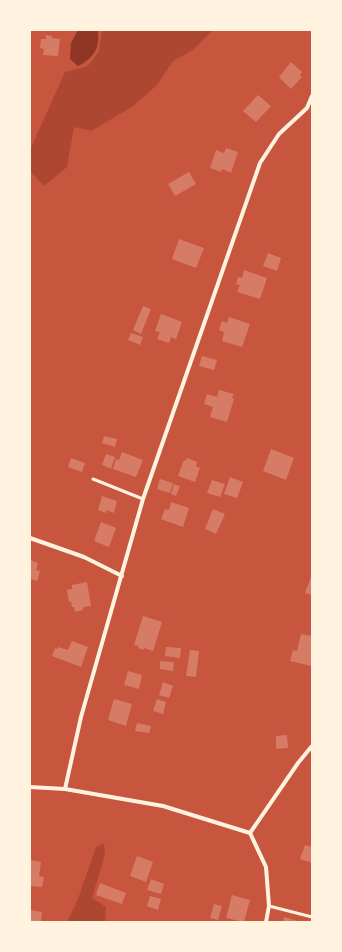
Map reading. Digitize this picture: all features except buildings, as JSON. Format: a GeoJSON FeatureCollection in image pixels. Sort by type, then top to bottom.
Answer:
{"type":"FeatureCollection","features":[{"type":"Feature","properties":{"kind":"street"},"geometry":{"type":"LineString","coordinates":[[65,789],[81,717],[143,499],[260,163],[279,134],[307,108],[312,96]]}},
{"type":"Feature","properties":{"kind":"street"},"geometry":{"type":"LineString","coordinates":[[30,538],[84,557],[122,576]]}},
{"type":"Feature","properties":{"kind":"street"},"geometry":{"type":"LineString","coordinates":[[250,833],[298,763],[312,746]]}},
{"type":"Feature","properties":{"kind":"street"},"geometry":{"type":"LineString","coordinates":[[30,787],[65,789],[163,806],[250,833],[266,867],[269,906],[266,922]]}},
{"type":"Feature","properties":{"kind":"lane"},"geometry":{"type":"LineString","coordinates":[[93,479],[143,499]]}},
{"type":"Feature","properties":{"kind":"lane"},"geometry":{"type":"LineString","coordinates":[[269,906],[312,917]]}},
{"type":"Feature","properties":{"kind":"shaded area"},"geometry":{"type":"Polygon","coordinates":[[[78,30],[98,30],[98,42],[92,56],[78,66],[70,59],[71,43],[78,30]]]}},
{"type":"Feature","properties":{"kind":"shaded area"},"geometry":{"type":"Polygon","coordinates":[[[102,30],[213,30],[193,50],[173,61],[157,85],[132,107],[91,131],[74,127],[67,167],[44,186],[30,171],[30,150],[65,72],[88,66],[99,51],[102,30]]]}},
{"type":"Feature","properties":{"kind":"shaded area"},"geometry":{"type":"Polygon","coordinates":[[[104,843],[105,854],[92,898],[106,907],[105,922],[67,922],[78,899],[96,847],[104,843]]]}}]}
